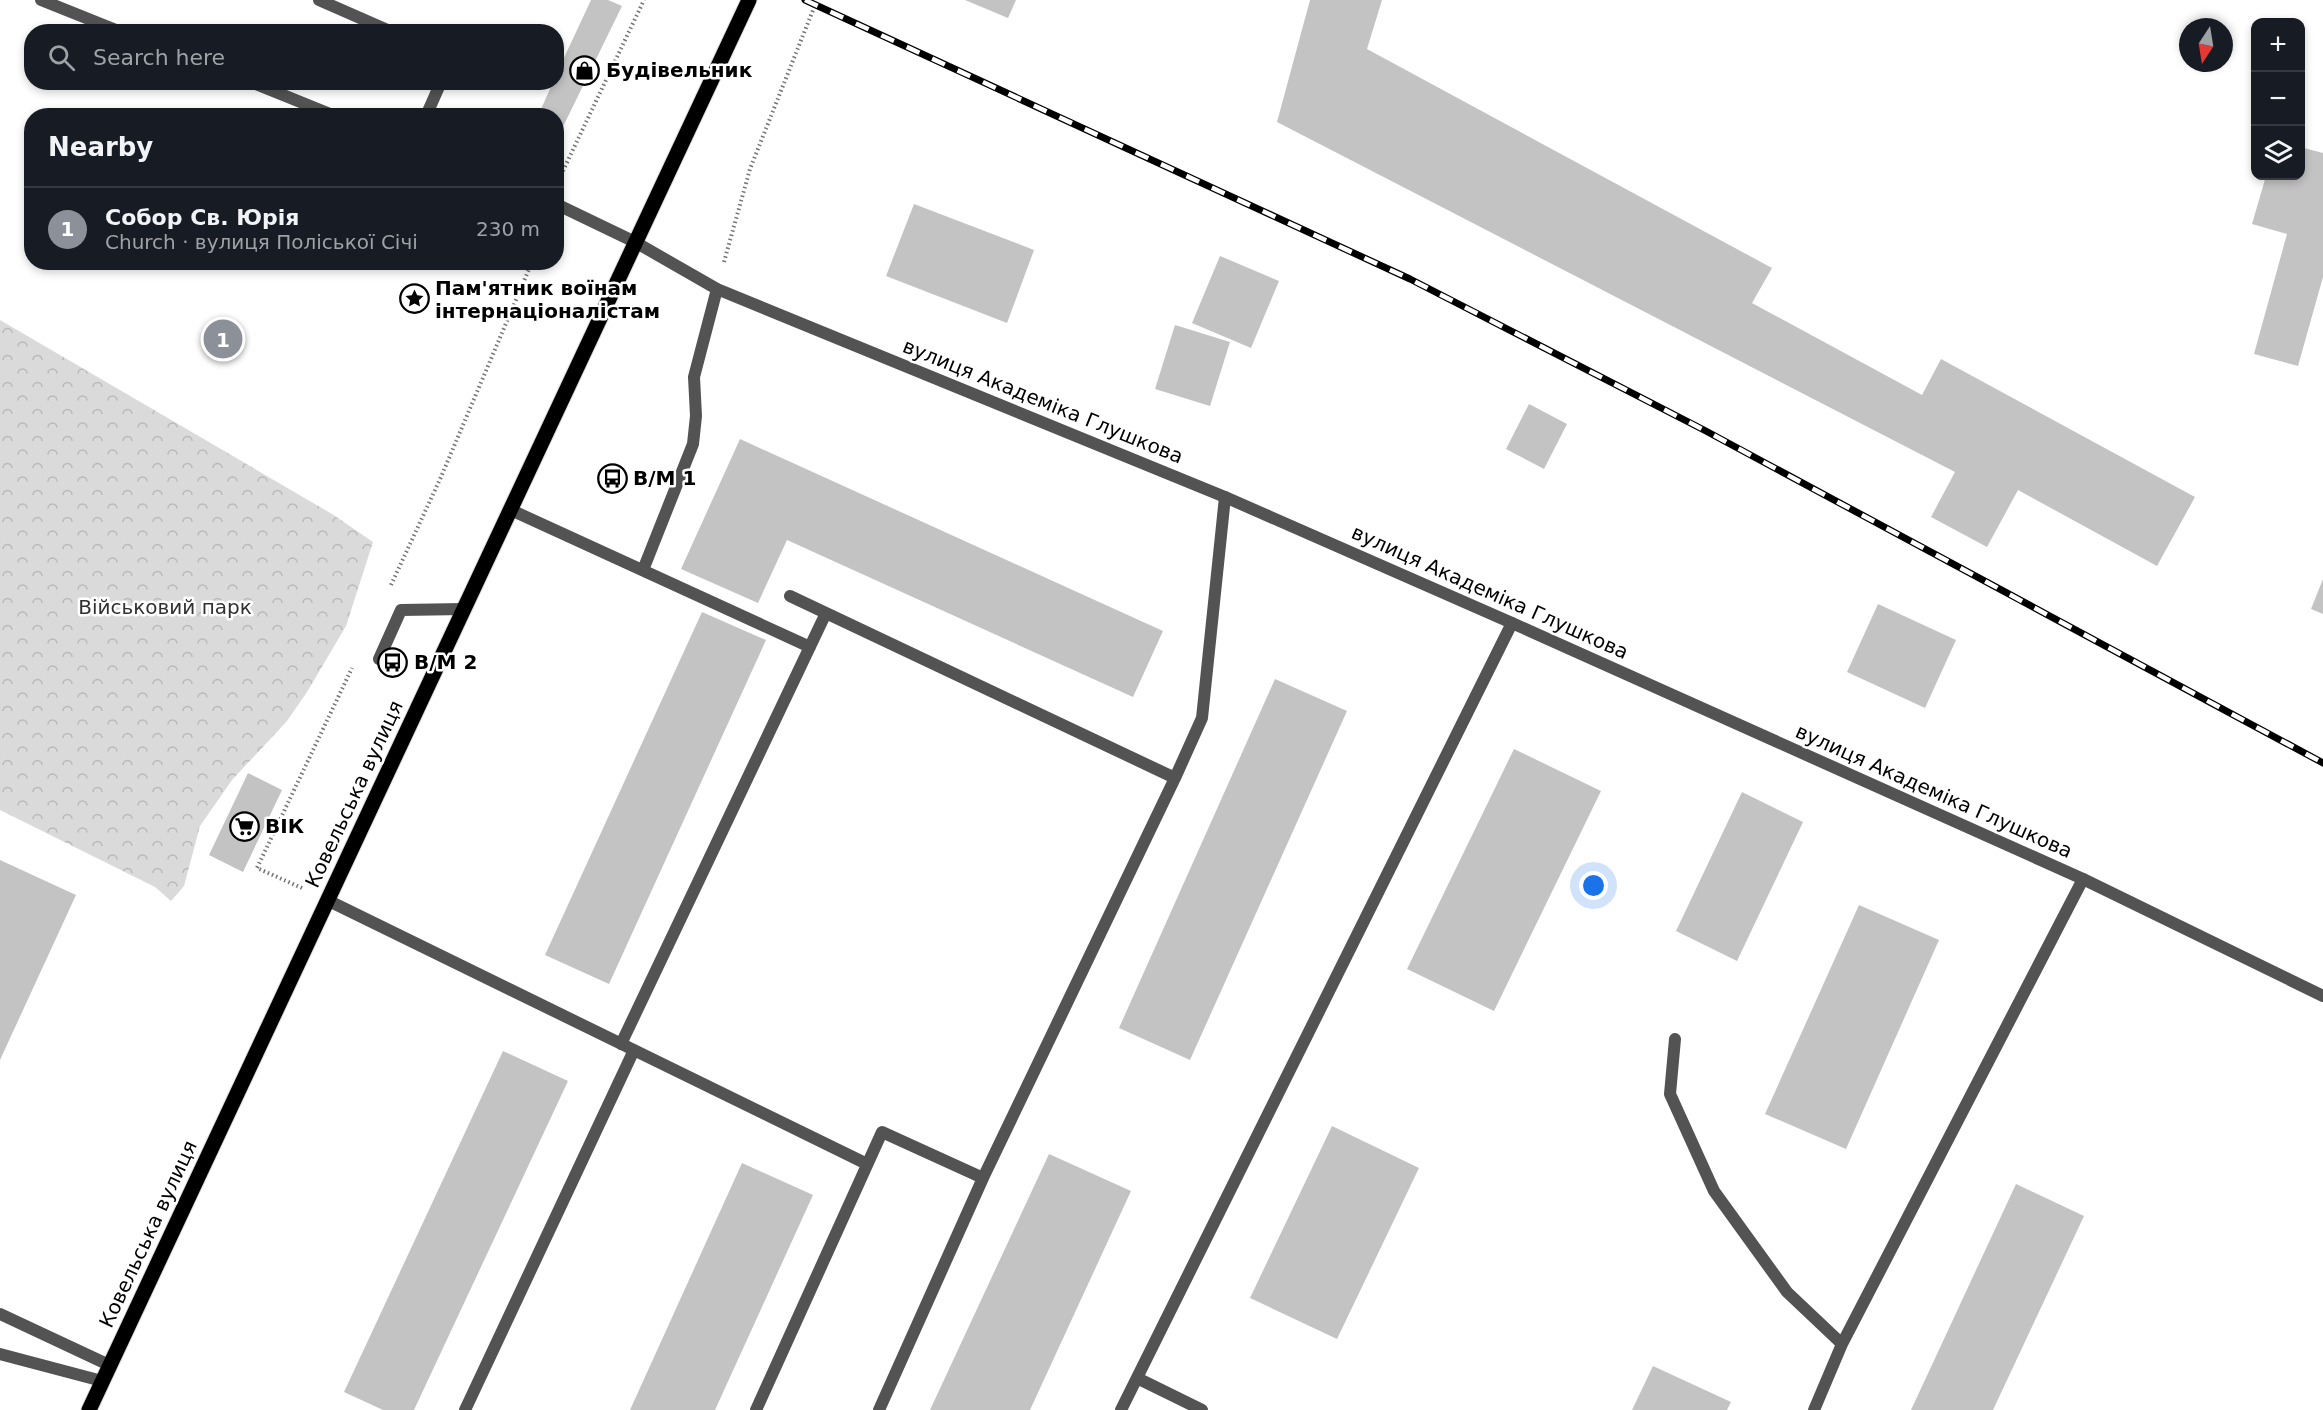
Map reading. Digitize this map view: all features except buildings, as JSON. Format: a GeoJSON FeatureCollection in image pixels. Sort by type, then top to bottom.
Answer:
{"type":"FeatureCollection","features":[{"type":"Feature","properties":{"kind":"main road","name":"Ковельська вулиця"},"geometry":{"type":"LineString","coordinates":[[89,1410],[749,0]]}},
{"type":"Feature","properties":{"kind":"street"},"geometry":{"type":"LineString","coordinates":[[41,0],[101,24]]}},
{"type":"Feature","properties":{"kind":"street"},"geometry":{"type":"LineString","coordinates":[[319,0],[374,24]]}},
{"type":"Feature","properties":{"kind":"street"},"geometry":{"type":"LineString","coordinates":[[271,90],[315,108]]}},
{"type":"Feature","properties":{"kind":"street"},"geometry":{"type":"LineString","coordinates":[[430,108],[437,90]]}},
{"type":"Feature","properties":{"kind":"street","name":"вулиця Академіка Глушкова"},"geometry":{"type":"LineString","coordinates":[[564,208],[635,242],[717,289],[1225,497],[1512,623],[2083,879],[2323,996]]}},
{"type":"Feature","properties":{"kind":"street"},"geometry":{"type":"LineString","coordinates":[[643,570],[693,444],[696,416],[694,377],[717,289]]}},
{"type":"Feature","properties":{"kind":"street"},"geometry":{"type":"LineString","coordinates":[[879,1410],[984,1178],[1202,718],[1225,497]]}},
{"type":"Feature","properties":{"kind":"street"},"geometry":{"type":"LineString","coordinates":[[511,510],[810,647]]}},
{"type":"Feature","properties":{"kind":"street"},"geometry":{"type":"LineString","coordinates":[[790,596],[1175,778]]}},
{"type":"Feature","properties":{"kind":"street"},"geometry":{"type":"LineString","coordinates":[[379,658],[401,610],[464,609]]}},
{"type":"Feature","properties":{"kind":"street"},"geometry":{"type":"LineString","coordinates":[[621,1044],[826,613]]}},
{"type":"Feature","properties":{"kind":"street"},"geometry":{"type":"LineString","coordinates":[[1121,1410],[1512,623]]}},
{"type":"Feature","properties":{"kind":"street"},"geometry":{"type":"LineString","coordinates":[[1814,1410],[1842,1344],[2083,879]]}},
{"type":"Feature","properties":{"kind":"street"},"geometry":{"type":"LineString","coordinates":[[327,900],[867,1164]]}},
{"type":"Feature","properties":{"kind":"street"},"geometry":{"type":"LineString","coordinates":[[1675,1039],[1670,1094],[1714,1191],[1786,1292],[1842,1344]]}},
{"type":"Feature","properties":{"kind":"street"},"geometry":{"type":"LineString","coordinates":[[465,1410],[634,1050]]}},
{"type":"Feature","properties":{"kind":"street"},"geometry":{"type":"LineString","coordinates":[[756,1410],[882,1132],[984,1178]]}},
{"type":"Feature","properties":{"kind":"street"},"geometry":{"type":"LineString","coordinates":[[0,1314],[109,1365]]}},
{"type":"Feature","properties":{"kind":"street"},"geometry":{"type":"LineString","coordinates":[[0,1354],[102,1381]]}},
{"type":"Feature","properties":{"kind":"street"},"geometry":{"type":"LineString","coordinates":[[1137,1378],[1202,1410]]}},
{"type":"Feature","properties":{"kind":"path"},"geometry":{"type":"LineString","coordinates":[[564,167],[644,0]]}},
{"type":"Feature","properties":{"kind":"path"},"geometry":{"type":"LineString","coordinates":[[717,289],[750,170],[817,0]]}},
{"type":"Feature","properties":{"kind":"path"},"geometry":{"type":"LineString","coordinates":[[386,593],[441,477],[529,270]]}},
{"type":"Feature","properties":{"kind":"path"},"geometry":{"type":"LineString","coordinates":[[327,900],[257,868],[357,657]]}},
{"type":"Feature","properties":{"kind":"green space","name":"Військовий парк"},"geometry":{"type":"Polygon","coordinates":[[[0,320],[332,514],[373,542],[346,626],[287,721],[232,780],[200,826],[184,886],[171,901],[155,887],[0,810],[0,320]]]}},
{"type":"Feature","properties":{"kind":"railway"},"geometry":{"type":"LineString","coordinates":[[805,0],[1410,279],[1704,430],[2323,763]]}},
{"type":"Feature","properties":{"kind":"place","name":"Будівельник"},"geometry":{"type":"Point","coordinates":[585,70]}},
{"type":"Feature","properties":{"kind":"place","name":"Пам'ятник воїнам інтернаціоналістам"},"geometry":{"type":"Point","coordinates":[414,299]}},
{"type":"Feature","properties":{"kind":"place","name":"Собор Св. Юрія"},"geometry":{"type":"Point","coordinates":[223,339]}},
{"type":"Feature","properties":{"kind":"place","name":"В/М 1"},"geometry":{"type":"Point","coordinates":[612,478]}},
{"type":"Feature","properties":{"kind":"place","name":"В/М 2"},"geometry":{"type":"Point","coordinates":[393,662]}},
{"type":"Feature","properties":{"kind":"place","name":"ВІК"},"geometry":{"type":"Point","coordinates":[244,826]}}]}
